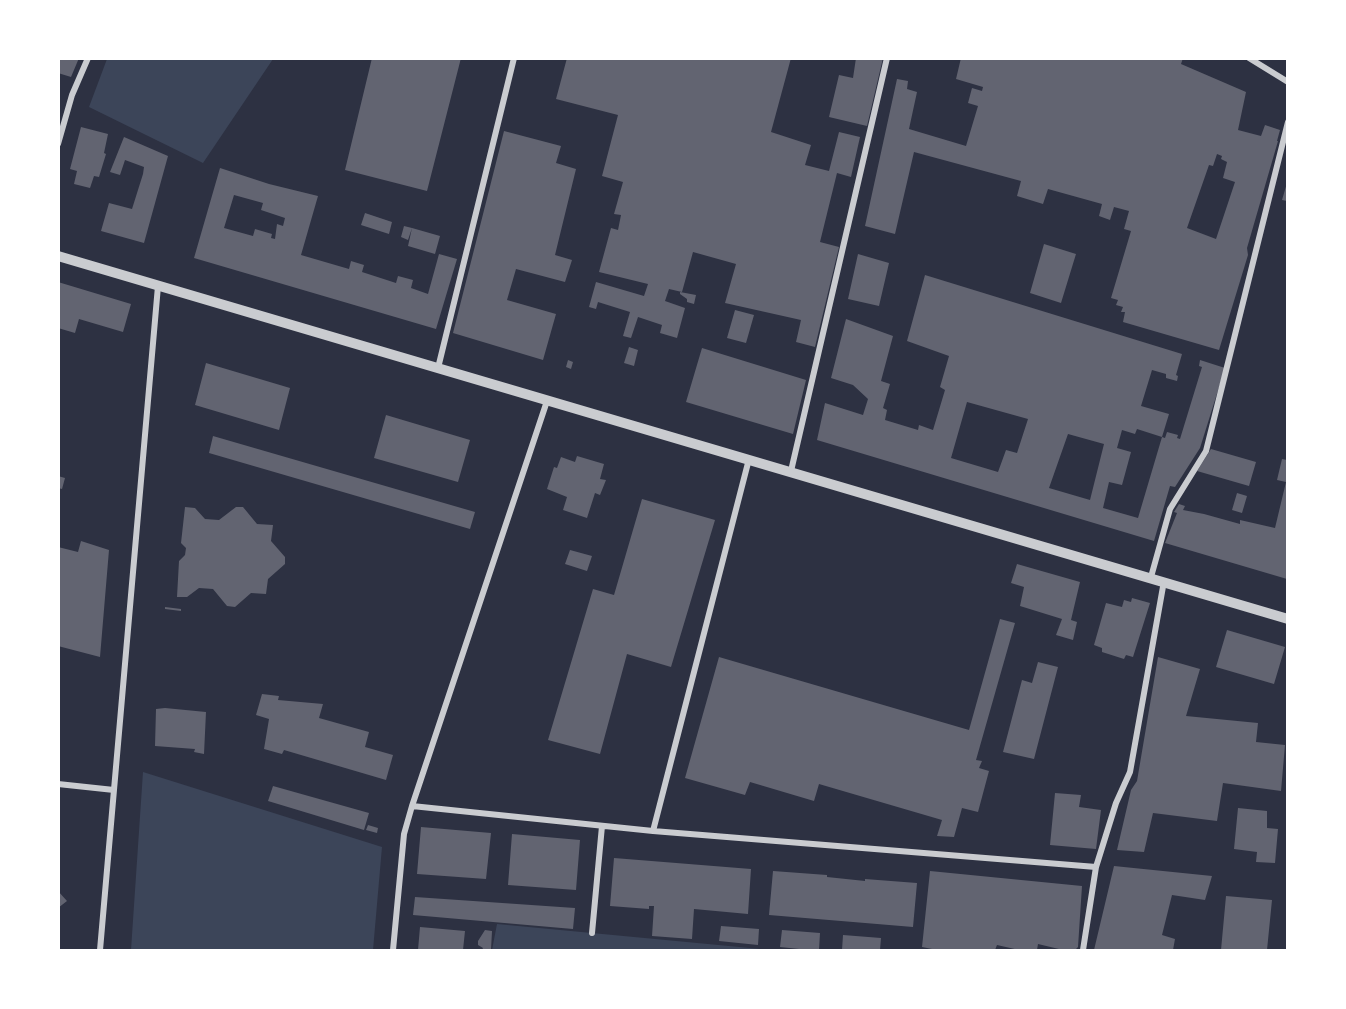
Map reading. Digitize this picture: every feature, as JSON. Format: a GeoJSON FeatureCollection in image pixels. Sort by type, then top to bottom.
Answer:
{"type":"FeatureCollection","features":[{"type":"Feature","properties":{"kind":"street"},"geometry":{"type":"LineString","coordinates":[[58,144],[72,95],[88,58]]}},
{"type":"Feature","properties":{"kind":"street"},"geometry":{"type":"LineString","coordinates":[[438,368],[514,58]]}},
{"type":"Feature","properties":{"kind":"street"},"geometry":{"type":"LineString","coordinates":[[791,471],[887,58]]}},
{"type":"Feature","properties":{"kind":"street"},"geometry":{"type":"LineString","coordinates":[[1249,58],[1287,82]]}},
{"type":"Feature","properties":{"kind":"street"},"geometry":{"type":"LineString","coordinates":[[1151,578],[1170,509],[1206,451],[1287,122]]}},
{"type":"Feature","properties":{"kind":"street"},"geometry":{"type":"LineString","coordinates":[[58,256],[1287,619]]}},
{"type":"Feature","properties":{"kind":"street"},"geometry":{"type":"LineString","coordinates":[[100,951],[158,286]]}},
{"type":"Feature","properties":{"kind":"street"},"geometry":{"type":"LineString","coordinates":[[393,951],[404,834],[547,401]]}},
{"type":"Feature","properties":{"kind":"street"},"geometry":{"type":"LineString","coordinates":[[653,831],[749,459]]}},
{"type":"Feature","properties":{"kind":"street"},"geometry":{"type":"LineString","coordinates":[[1083,951],[1096,867],[1116,803],[1130,771],[1164,581]]}},
{"type":"Feature","properties":{"kind":"street"},"geometry":{"type":"LineString","coordinates":[[58,784],[114,790]]}},
{"type":"Feature","properties":{"kind":"street"},"geometry":{"type":"LineString","coordinates":[[412,806],[653,831],[1096,867]]}},
{"type":"Feature","properties":{"kind":"street"},"geometry":{"type":"LineString","coordinates":[[592,933],[602,825]]}},
{"type":"Feature","properties":{"kind":"shaded area"},"geometry":{"type":"Polygon","coordinates":[[[107,58],[273,59],[203,163],[89,107],[107,58]]]}},
{"type":"Feature","properties":{"kind":"shaded area"},"geometry":{"type":"Polygon","coordinates":[[[143,772],[382,847],[373,950],[131,950],[143,772]]]}},
{"type":"Feature","properties":{"kind":"shaded area"},"geometry":{"type":"Polygon","coordinates":[[[497,924],[771,950],[492,950],[497,924]]]}},
{"type":"Feature","properties":{"kind":"building"},"geometry":{"type":"Polygon","coordinates":[[[58,58],[79,58],[71,77],[58,73],[58,58]]]}},
{"type":"Feature","properties":{"kind":"building"},"geometry":{"type":"Polygon","coordinates":[[[372,58],[461,58],[427,191],[345,170],[372,58]]]}},
{"type":"Feature","properties":{"kind":"building"},"geometry":{"type":"Polygon","coordinates":[[[567,58],[791,58],[771,132],[811,145],[805,165],[829,171],[839,132],[860,137],[851,177],[837,173],[820,242],[839,247],[815,347],[796,342],[801,320],[725,303],[736,264],[693,252],[682,292],[669,289],[665,301],[685,308],[677,338],[660,333],[662,325],[638,317],[631,338],[623,336],[630,312],[598,302],[596,309],[589,307],[596,282],[644,296],[648,284],[599,272],[611,228],[618,230],[621,215],[614,214],[623,182],[602,176],[618,115],[556,99],[567,58]]]}},
{"type":"Feature","properties":{"kind":"building"},"geometry":{"type":"Polygon","coordinates":[[[856,58],[883,58],[867,126],[829,117],[839,75],[853,78],[856,58]]]}},
{"type":"Feature","properties":{"kind":"building"},"geometry":{"type":"Polygon","coordinates":[[[961,58],[1183,58],[1181,64],[1246,92],[1238,130],[1261,136],[1265,125],[1280,130],[1247,248],[1248,255],[1219,350],[1123,322],[1125,312],[1121,312],[1123,307],[1116,305],[1118,300],[1111,298],[1131,231],[1124,229],[1129,211],[1114,207],[1110,220],[1099,216],[1102,204],[1048,189],[1043,204],[1017,196],[1021,181],[914,152],[895,234],[865,226],[897,79],[908,81],[907,89],[917,92],[909,129],[966,146],[978,106],[968,103],[972,88],[982,91],[983,87],[956,79],[961,58]],[[1217,154],[1213,166],[1209,165],[1187,228],[1216,239],[1235,182],[1223,178],[1227,162],[1221,159],[1222,156],[1217,154]]]}},
{"type":"Feature","properties":{"kind":"building"},"geometry":{"type":"Polygon","coordinates":[[[81,127],[108,134],[104,153],[106,154],[99,177],[94,176],[90,188],[74,184],[77,171],[70,169],[81,127]]]}},
{"type":"Feature","properties":{"kind":"building"},"geometry":{"type":"Polygon","coordinates":[[[504,131],[561,146],[556,163],[576,169],[555,255],[572,260],[565,282],[516,269],[507,300],[556,314],[543,360],[453,333],[504,131]]]}},
{"type":"Feature","properties":{"kind":"building"},"geometry":{"type":"Polygon","coordinates":[[[124,137],[168,156],[144,243],[101,231],[109,203],[132,209],[143,174],[144,167],[125,160],[120,175],[110,172],[124,137]]]}},
{"type":"Feature","properties":{"kind":"building"},"geometry":{"type":"Polygon","coordinates":[[[220,168],[269,184],[318,196],[301,255],[349,269],[351,261],[364,265],[362,272],[396,283],[398,276],[413,280],[411,288],[428,294],[439,254],[457,259],[436,329],[194,258],[220,168]],[[234,195],[224,228],[253,236],[255,229],[272,234],[271,238],[275,239],[277,224],[283,226],[285,218],[261,210],[263,203],[234,195]]]}},
{"type":"Feature","properties":{"kind":"building"},"geometry":{"type":"Polygon","coordinates":[[[1287,183],[1287,201],[1282,200],[1287,183]]]}},
{"type":"Feature","properties":{"kind":"building"},"geometry":{"type":"Polygon","coordinates":[[[365,213],[392,222],[389,234],[361,225],[365,213]]]}},
{"type":"Feature","properties":{"kind":"building"},"geometry":{"type":"Polygon","coordinates":[[[404,226],[412,228],[408,240],[401,237],[404,226]]]}},
{"type":"Feature","properties":{"kind":"building"},"geometry":{"type":"Polygon","coordinates":[[[412,228],[440,236],[435,254],[408,246],[412,228]]]}},
{"type":"Feature","properties":{"kind":"building"},"geometry":{"type":"Polygon","coordinates":[[[1044,244],[1076,254],[1061,303],[1030,293],[1044,244]]]}},
{"type":"Feature","properties":{"kind":"building"},"geometry":{"type":"Polygon","coordinates":[[[858,254],[889,263],[879,306],[848,299],[858,254]]]}},
{"type":"Feature","properties":{"kind":"building"},"geometry":{"type":"Polygon","coordinates":[[[925,275],[1182,354],[1176,375],[1178,376],[1177,381],[1166,378],[1166,374],[1152,370],[1141,406],[1169,414],[1162,437],[1165,438],[1167,432],[1178,435],[1177,438],[1180,439],[1202,367],[1199,366],[1200,360],[1225,368],[1200,448],[1175,487],[1170,486],[1154,541],[817,440],[825,403],[863,415],[868,399],[853,385],[831,378],[846,319],[893,336],[881,381],[890,384],[883,408],[887,410],[885,420],[918,430],[919,425],[933,430],[945,390],[940,387],[949,356],[907,341],[925,275]],[[967,402],[951,458],[998,472],[1006,450],[1017,453],[1028,419],[967,402]],[[1137,429],[1135,434],[1122,430],[1117,448],[1131,452],[1122,485],[1109,482],[1103,508],[1138,518],[1162,437],[1137,429]],[[1068,434],[1049,488],[1090,500],[1104,444],[1068,434]]]}},
{"type":"Feature","properties":{"kind":"building"},"geometry":{"type":"Polygon","coordinates":[[[58,282],[131,304],[123,332],[79,319],[75,333],[58,328],[58,282]]]}},
{"type":"Feature","properties":{"kind":"building"},"geometry":{"type":"Polygon","coordinates":[[[680,292],[696,295],[694,304],[687,302],[680,292]]]}},
{"type":"Feature","properties":{"kind":"building"},"geometry":{"type":"Polygon","coordinates":[[[735,310],[754,315],[746,343],[727,338],[735,310]]]}},
{"type":"Feature","properties":{"kind":"building"},"geometry":{"type":"Polygon","coordinates":[[[629,347],[638,350],[634,366],[624,363],[629,347]]]}},
{"type":"Feature","properties":{"kind":"building"},"geometry":{"type":"Polygon","coordinates":[[[702,348],[806,380],[793,434],[686,402],[702,348]]]}},
{"type":"Feature","properties":{"kind":"building"},"geometry":{"type":"Polygon","coordinates":[[[568,360],[573,362],[571,369],[566,367],[568,360]]]}},
{"type":"Feature","properties":{"kind":"building"},"geometry":{"type":"Polygon","coordinates":[[[206,363],[290,388],[279,430],[195,405],[206,363]]]}},
{"type":"Feature","properties":{"kind":"building"},"geometry":{"type":"Polygon","coordinates":[[[386,415],[470,440],[458,482],[374,458],[386,415]]]}},
{"type":"Feature","properties":{"kind":"building"},"geometry":{"type":"Polygon","coordinates":[[[213,436],[475,512],[470,529],[209,453],[213,436]]]}},
{"type":"Feature","properties":{"kind":"building"},"geometry":{"type":"Polygon","coordinates":[[[1211,449],[1256,462],[1249,486],[1197,471],[1211,449]]]}},
{"type":"Feature","properties":{"kind":"building"},"geometry":{"type":"Polygon","coordinates":[[[577,456],[604,464],[600,479],[606,480],[600,495],[595,493],[587,518],[563,510],[567,497],[547,489],[554,467],[557,468],[561,457],[575,462],[577,456]]]}},
{"type":"Feature","properties":{"kind":"building"},"geometry":{"type":"Polygon","coordinates":[[[1282,459],[1287,460],[1287,579],[1165,543],[1177,513],[1174,512],[1179,504],[1185,506],[1183,510],[1240,524],[1240,520],[1275,528],[1286,482],[1277,480],[1282,459]]]}},
{"type":"Feature","properties":{"kind":"building"},"geometry":{"type":"Polygon","coordinates":[[[58,476],[65,478],[62,489],[58,488],[58,476]]]}},
{"type":"Feature","properties":{"kind":"building"},"geometry":{"type":"Polygon","coordinates":[[[1237,493],[1247,496],[1242,513],[1232,510],[1237,493]]]}},
{"type":"Feature","properties":{"kind":"building"},"geometry":{"type":"Polygon","coordinates":[[[642,499],[715,520],[671,667],[627,654],[600,754],[548,740],[593,589],[614,595],[642,499]]]}},
{"type":"Feature","properties":{"kind":"building"},"geometry":{"type":"Polygon","coordinates":[[[185,507],[195,508],[205,519],[219,520],[236,507],[243,507],[257,524],[273,525],[271,541],[285,557],[285,564],[268,579],[266,594],[251,593],[235,607],[227,606],[213,589],[199,588],[187,597],[177,597],[179,561],[185,555],[186,548],[181,543],[185,507]]]}},
{"type":"Feature","properties":{"kind":"building"},"geometry":{"type":"Polygon","coordinates":[[[81,541],[109,550],[100,657],[58,646],[58,547],[78,552],[81,541]]]}},
{"type":"Feature","properties":{"kind":"building"},"geometry":{"type":"Polygon","coordinates":[[[570,550],[592,556],[587,571],[565,564],[570,550]]]}},
{"type":"Feature","properties":{"kind":"building"},"geometry":{"type":"Polygon","coordinates":[[[1017,564],[1080,582],[1071,620],[1077,622],[1073,640],[1056,635],[1062,619],[1020,606],[1024,587],[1011,583],[1017,564]]]}},
{"type":"Feature","properties":{"kind":"building"},"geometry":{"type":"Polygon","coordinates":[[[1132,598],[1150,603],[1133,657],[1126,655],[1124,659],[1102,652],[1102,648],[1094,645],[1106,603],[1122,607],[1124,600],[1131,602],[1132,598]]]}},
{"type":"Feature","properties":{"kind":"building"},"geometry":{"type":"Polygon","coordinates":[[[165,607],[181,609],[181,611],[165,609],[165,607]]]}},
{"type":"Feature","properties":{"kind":"building"},"geometry":{"type":"Polygon","coordinates":[[[1000,619],[1015,623],[976,760],[982,761],[979,768],[989,771],[978,812],[962,808],[954,837],[937,836],[942,820],[819,784],[814,801],[750,782],[745,795],[685,778],[719,657],[969,730],[1000,619]]]}},
{"type":"Feature","properties":{"kind":"building"},"geometry":{"type":"Polygon","coordinates":[[[1227,630],[1285,647],[1274,684],[1216,667],[1227,630]]]}},
{"type":"Feature","properties":{"kind":"building"},"geometry":{"type":"Polygon","coordinates":[[[1158,657],[1200,669],[1186,716],[1258,723],[1256,742],[1285,745],[1281,791],[1223,783],[1217,821],[1153,813],[1144,852],[1117,850],[1131,790],[1137,781],[1158,657]]]}},
{"type":"Feature","properties":{"kind":"building"},"geometry":{"type":"Polygon","coordinates":[[[1038,662],[1058,667],[1034,759],[1003,752],[1022,680],[1032,683],[1038,662]]]}},
{"type":"Feature","properties":{"kind":"building"},"geometry":{"type":"Polygon","coordinates":[[[262,694],[279,696],[278,700],[323,704],[319,718],[369,732],[365,747],[393,755],[386,780],[284,750],[282,754],[264,749],[269,719],[256,715],[262,694]]]}},
{"type":"Feature","properties":{"kind":"building"},"geometry":{"type":"Polygon","coordinates":[[[156,709],[206,712],[204,754],[194,752],[195,749],[155,746],[156,709]]]}},
{"type":"Feature","properties":{"kind":"building"},"geometry":{"type":"Polygon","coordinates":[[[273,786],[369,813],[364,830],[268,801],[273,786]]]}},
{"type":"Feature","properties":{"kind":"building"},"geometry":{"type":"Polygon","coordinates":[[[1055,793],[1081,795],[1079,807],[1101,810],[1096,849],[1050,845],[1055,793]]]}},
{"type":"Feature","properties":{"kind":"building"},"geometry":{"type":"Polygon","coordinates":[[[1238,808],[1267,811],[1267,828],[1278,829],[1275,863],[1256,862],[1257,852],[1234,849],[1238,808]]]}},
{"type":"Feature","properties":{"kind":"building"},"geometry":{"type":"Polygon","coordinates":[[[368,825],[378,828],[377,833],[366,830],[368,825]]]}},
{"type":"Feature","properties":{"kind":"building"},"geometry":{"type":"Polygon","coordinates":[[[421,827],[491,833],[486,879],[417,874],[421,827]]]}},
{"type":"Feature","properties":{"kind":"building"},"geometry":{"type":"Polygon","coordinates":[[[512,834],[580,840],[576,890],[508,885],[512,834]]]}},
{"type":"Feature","properties":{"kind":"building"},"geometry":{"type":"Polygon","coordinates":[[[614,858],[751,869],[748,914],[694,909],[692,939],[652,936],[654,906],[649,906],[649,909],[610,906],[614,858]]]}},
{"type":"Feature","properties":{"kind":"building"},"geometry":{"type":"Polygon","coordinates":[[[1114,866],[1212,876],[1205,900],[1172,895],[1162,935],[1175,939],[1173,950],[1094,950],[1114,866]]]}},
{"type":"Feature","properties":{"kind":"building"},"geometry":{"type":"Polygon","coordinates":[[[773,871],[827,875],[827,877],[865,881],[865,879],[917,883],[913,927],[769,915],[773,871]]]}},
{"type":"Feature","properties":{"kind":"building"},"geometry":{"type":"Polygon","coordinates":[[[930,871],[1082,886],[1078,947],[1075,950],[1063,950],[1038,944],[1037,950],[1019,950],[997,945],[995,950],[937,950],[922,947],[930,871]]]}},
{"type":"Feature","properties":{"kind":"building"},"geometry":{"type":"Polygon","coordinates":[[[58,891],[67,901],[58,908],[58,891]]]}},
{"type":"Feature","properties":{"kind":"building"},"geometry":{"type":"Polygon","coordinates":[[[1226,896],[1272,900],[1267,950],[1221,950],[1226,896]]]}},
{"type":"Feature","properties":{"kind":"building"},"geometry":{"type":"Polygon","coordinates":[[[415,897],[575,908],[573,929],[413,915],[415,897]]]}},
{"type":"Feature","properties":{"kind":"building"},"geometry":{"type":"Polygon","coordinates":[[[721,926],[759,929],[758,945],[719,941],[721,926]]]}},
{"type":"Feature","properties":{"kind":"building"},"geometry":{"type":"Polygon","coordinates":[[[420,927],[465,931],[463,950],[418,950],[420,927]]]}},
{"type":"Feature","properties":{"kind":"building"},"geometry":{"type":"Polygon","coordinates":[[[485,930],[492,931],[491,950],[482,950],[483,948],[478,945],[485,930]]]}},
{"type":"Feature","properties":{"kind":"building"},"geometry":{"type":"Polygon","coordinates":[[[782,930],[820,933],[819,950],[780,947],[782,930]]]}},
{"type":"Feature","properties":{"kind":"building"},"geometry":{"type":"Polygon","coordinates":[[[843,935],[881,938],[880,950],[842,950],[843,935]]]}}]}
